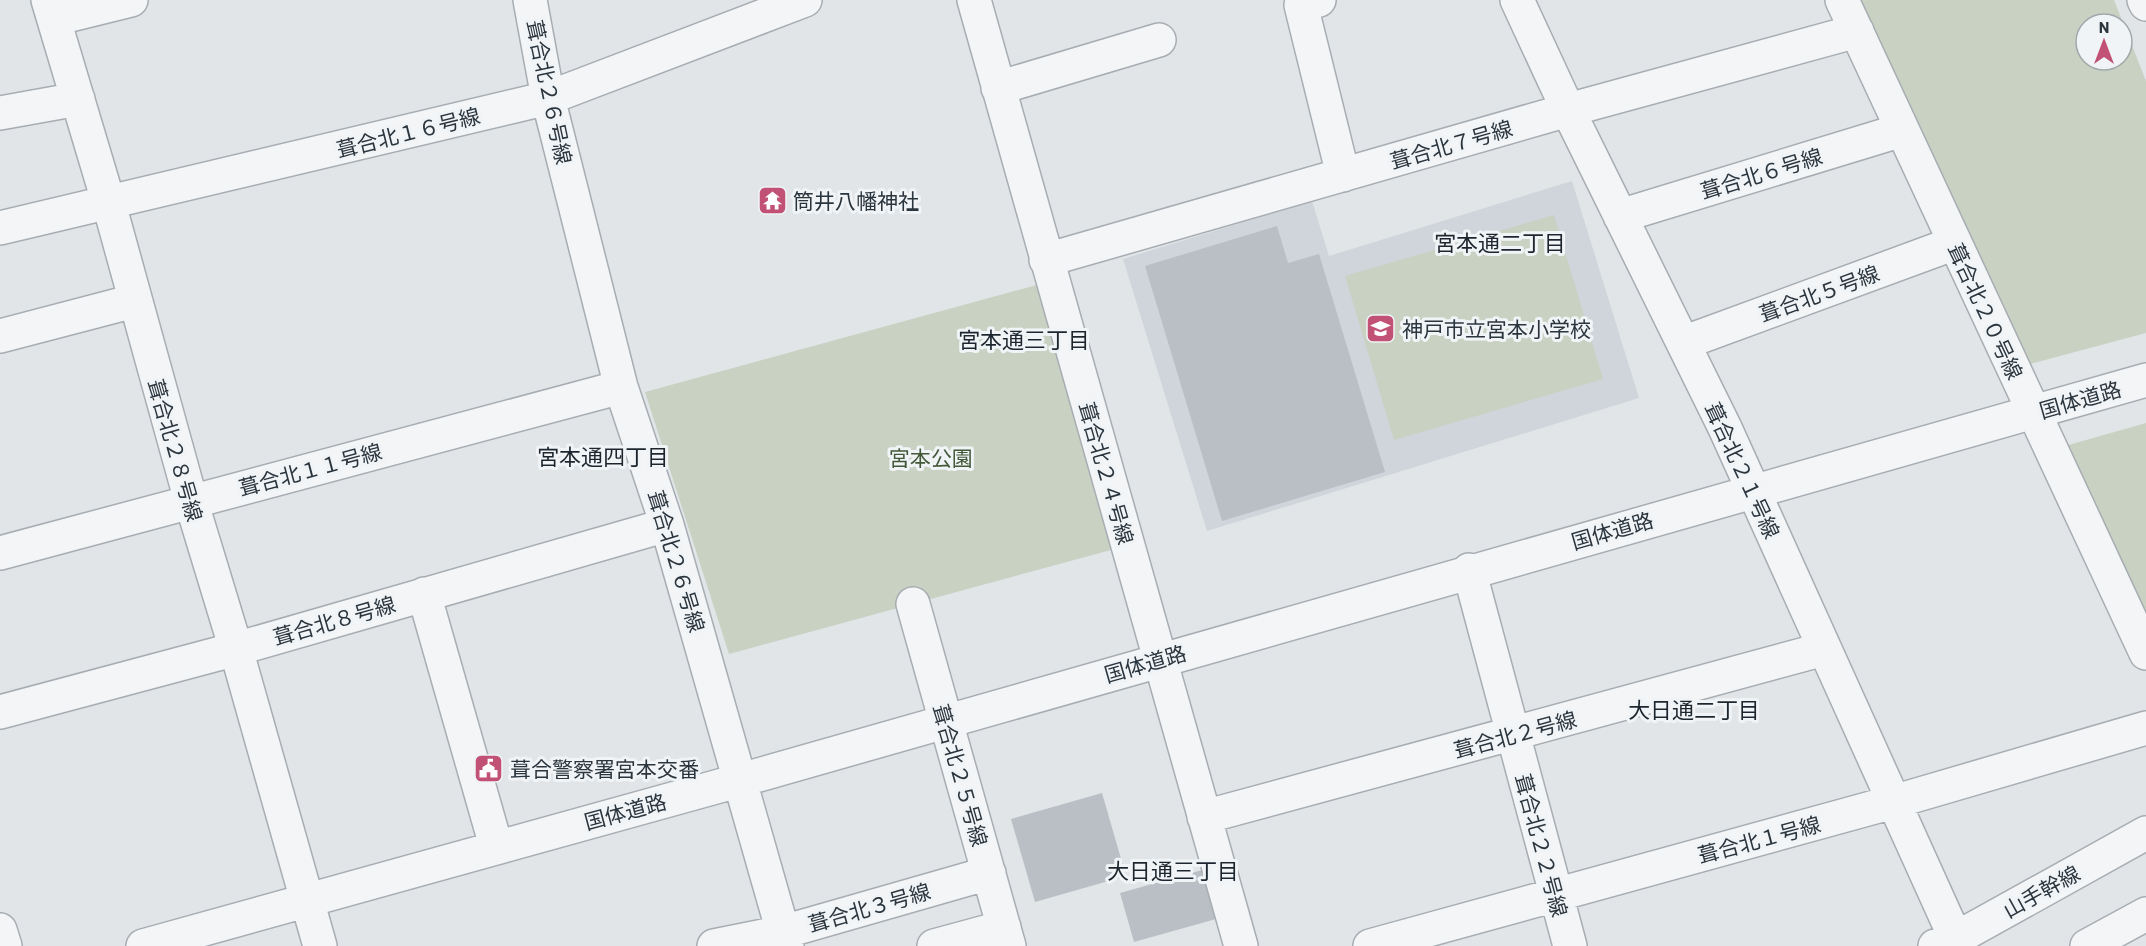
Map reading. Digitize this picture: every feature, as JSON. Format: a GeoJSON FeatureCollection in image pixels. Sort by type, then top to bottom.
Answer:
{"type":"FeatureCollection","features":[{"type":"Feature","properties":{"kind":"street"},"geometry":{"type":"LineString","coordinates":[[51,9],[131,0]]}},
{"type":"Feature","properties":{"kind":"street","name":"葺合北２６号線"},"geometry":{"type":"LineString","coordinates":[[530,0],[548,98],[621,387],[667,525],[785,939]]}},
{"type":"Feature","properties":{"kind":"street","name":"葺合北１６号線"},"geometry":{"type":"LineString","coordinates":[[0,228],[109,204],[548,98],[805,0]]}},
{"type":"Feature","properties":{"kind":"street","name":"葺合北２４号線"},"geometry":{"type":"LineString","coordinates":[[974,0],[1242,946]]}},
{"type":"Feature","properties":{"kind":"street"},"geometry":{"type":"LineString","coordinates":[[1319,0],[1301,5],[1343,175]]}},
{"type":"Feature","properties":{"kind":"street","name":"葺合北２１号線"},"geometry":{"type":"LineString","coordinates":[[1517,0],[1568,111],[1753,490],[1893,802],[1950,944]]}},
{"type":"Feature","properties":{"kind":"street","name":"葺合北２０号線"},"geometry":{"type":"LineString","coordinates":[[1842,0],[2146,653]]}},
{"type":"Feature","properties":{"kind":"street","name":"葺合北２８号線"},"geometry":{"type":"LineString","coordinates":[[51,9],[109,204],[190,501],[236,649],[320,946]]}},
{"type":"Feature","properties":{"kind":"street","name":"葺合北７号線"},"geometry":{"type":"LineString","coordinates":[[1046,260],[1857,31]]}},
{"type":"Feature","properties":{"kind":"street"},"geometry":{"type":"LineString","coordinates":[[998,88],[1159,40]]}},
{"type":"Feature","properties":{"kind":"street"},"geometry":{"type":"LineString","coordinates":[[0,113],[78,99]]}},
{"type":"Feature","properties":{"kind":"street","name":"葺合北６号線"},"geometry":{"type":"LineString","coordinates":[[1620,216],[1902,130]]}},
{"type":"Feature","properties":{"kind":"street","name":"葺合北５号線"},"geometry":{"type":"LineString","coordinates":[[1683,343],[1955,243]]}},
{"type":"Feature","properties":{"kind":"street"},"geometry":{"type":"LineString","coordinates":[[0,336],[134,301]]}},
{"type":"Feature","properties":{"kind":"street","name":"国体道路"},"geometry":{"type":"LineString","coordinates":[[143,946],[495,846],[741,780],[1159,658],[2146,380]]}},
{"type":"Feature","properties":{"kind":"street","name":"葺合北１１号線"},"geometry":{"type":"LineString","coordinates":[[0,553],[621,387]]}},
{"type":"Feature","properties":{"kind":"street","name":"葺合北８号線"},"geometry":{"type":"LineString","coordinates":[[0,712],[236,649],[667,525]]}},
{"type":"Feature","properties":{"kind":"street","name":"葺合北２２号線"},"geometry":{"type":"LineString","coordinates":[[1469,570],[1570,946]]}},
{"type":"Feature","properties":{"kind":"street"},"geometry":{"type":"LineString","coordinates":[[424,594],[495,846]]}},
{"type":"Feature","properties":{"kind":"street","name":"葺合北２５号線"},"geometry":{"type":"LineString","coordinates":[[913,604],[1006,936]]}},
{"type":"Feature","properties":{"kind":"street","name":"葺合北２号線"},"geometry":{"type":"LineString","coordinates":[[1204,817],[1824,649]]}},
{"type":"Feature","properties":{"kind":"street","name":"葺合北１号線"},"geometry":{"type":"LineString","coordinates":[[1370,946],[1893,802],[2146,728]]}},
{"type":"Feature","properties":{"kind":"street","name":"山手幹線"},"geometry":{"type":"LineString","coordinates":[[1950,944],[2146,833]]}},
{"type":"Feature","properties":{"kind":"street","name":"葺合北３号線"},"geometry":{"type":"LineString","coordinates":[[714,946],[785,939],[989,873]]}},
{"type":"Feature","properties":{"kind":"street"},"geometry":{"type":"LineString","coordinates":[[2087,946],[2146,914]]}},
{"type":"Feature","properties":{"kind":"street"},"geometry":{"type":"LineString","coordinates":[[0,930],[5,946]]}},
{"type":"Feature","properties":{"kind":"street"},"geometry":{"type":"LineString","coordinates":[[934,946],[1006,936]]}},
{"type":"Feature","properties":{"kind":"shaded area","name":"神戸市立宮本小学校"},"geometry":{"type":"Polygon","coordinates":[[[1572,181],[1639,398],[1207,531],[1123,259],[1312,201],[1329,256],[1572,181]]]}},
{"type":"Feature","properties":{"kind":"green space"},"geometry":{"type":"Polygon","coordinates":[[[1855,0],[2114,0],[2119,12],[2074,12],[2074,72],[2134,72],[2134,51],[2146,81],[2146,333],[2023,366],[1855,0]]]}},
{"type":"Feature","properties":{"kind":"green space"},"geometry":{"type":"Polygon","coordinates":[[[1554,215],[1603,379],[1394,440],[1345,276],[1554,215]]]}},
{"type":"Feature","properties":{"kind":"green space","name":"宮本公園"},"geometry":{"type":"Polygon","coordinates":[[[1044,283],[1122,547],[729,654],[645,392],[1044,283]]]}},
{"type":"Feature","properties":{"kind":"green space"},"geometry":{"type":"Polygon","coordinates":[[[2146,423],[2146,623],[2065,446],[2146,423]]]}},
{"type":"Feature","properties":{"kind":"building"},"geometry":{"type":"Polygon","coordinates":[[[1277,226],[1288,263],[1319,254],[1385,472],[1222,521],[1145,266],[1277,226]]]}},
{"type":"Feature","properties":{"kind":"building"},"geometry":{"type":"Polygon","coordinates":[[[1102,793],[1126,876],[1035,902],[1011,819],[1102,793]]]}},
{"type":"Feature","properties":{"kind":"building"},"geometry":{"type":"Polygon","coordinates":[[[1202,870],[1216,919],[1134,942],[1120,893],[1202,870]]]}},
{"type":"Feature","properties":{"kind":"place","name":"筒井八幡神社"},"geometry":{"type":"Point","coordinates":[772,200]}},
{"type":"Feature","properties":{"kind":"place","name":"神戸市立宮本小学校"},"geometry":{"type":"Point","coordinates":[1381,328]}},
{"type":"Feature","properties":{"kind":"place","name":"葺合警察署宮本交番"},"geometry":{"type":"Point","coordinates":[489,768]}},
{"type":"Feature","properties":{"kind":"district","name":"宮本通二丁目"},"geometry":{"type":"Point","coordinates":[1500,242]}},
{"type":"Feature","properties":{"kind":"district","name":"宮本通三丁目"},"geometry":{"type":"Point","coordinates":[1024,339]}},
{"type":"Feature","properties":{"kind":"district","name":"宮本通四丁目"},"geometry":{"type":"Point","coordinates":[603,456]}},
{"type":"Feature","properties":{"kind":"district","name":"大日通二丁目"},"geometry":{"type":"Point","coordinates":[1694,709]}},
{"type":"Feature","properties":{"kind":"district","name":"大日通三丁目"},"geometry":{"type":"Point","coordinates":[1173,870]}}]}
